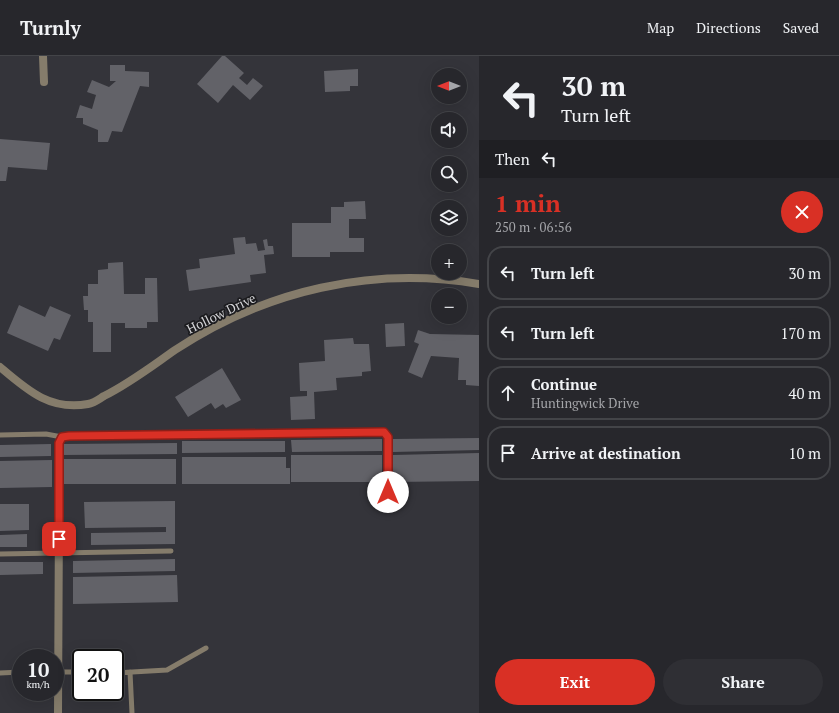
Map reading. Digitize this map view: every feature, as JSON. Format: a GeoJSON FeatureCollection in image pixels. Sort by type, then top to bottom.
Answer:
{"type":"FeatureCollection","features":[{"type":"Feature","properties":{"kind":"street"},"geometry":{"type":"LineString","coordinates":[[43,56],[44,82]]}},
{"type":"Feature","properties":{"kind":"street","name":"Hollow Drive"},"geometry":{"type":"LineString","coordinates":[[0,367],[36,396],[55,404],[90,404],[120,388],[176,350],[215,326],[256,308],[301,293],[337,283],[380,278],[427,278],[479,284]]}},
{"type":"Feature","properties":{"kind":"street"},"geometry":{"type":"LineString","coordinates":[[57,649],[59,511]]}},
{"type":"Feature","properties":{"kind":"street"},"geometry":{"type":"LineString","coordinates":[[58,701],[58,713]]}},
{"type":"Feature","properties":{"kind":"lane"},"geometry":{"type":"LineString","coordinates":[[0,435],[46,434],[62,437],[384,432],[388,437],[388,492]]}},
{"type":"Feature","properties":{"kind":"lane"},"geometry":{"type":"LineString","coordinates":[[59,511],[59,443],[62,437]]}},
{"type":"Feature","properties":{"kind":"lane"},"geometry":{"type":"LineString","coordinates":[[0,554],[171,550]]}},
{"type":"Feature","properties":{"kind":"lane"},"geometry":{"type":"LineString","coordinates":[[124,672],[167,670],[206,648]]}},
{"type":"Feature","properties":{"kind":"lane"},"geometry":{"type":"LineString","coordinates":[[0,673],[12,672]]}},
{"type":"Feature","properties":{"kind":"lane"},"geometry":{"type":"LineString","coordinates":[[130,672],[132,713]]}},
{"type":"Feature","properties":{"kind":"building"},"geometry":{"type":"Polygon","coordinates":[[[222,56],[225,56],[244,73],[239,78],[247,85],[253,78],[263,86],[250,100],[233,85],[218,103],[197,84],[222,56]]]}},
{"type":"Feature","properties":{"kind":"building"},"geometry":{"type":"Polygon","coordinates":[[[110,65],[125,65],[125,71],[149,72],[149,87],[140,86],[122,132],[112,131],[108,142],[98,142],[98,130],[83,124],[83,118],[76,118],[80,105],[92,109],[96,95],[87,92],[92,80],[109,87],[116,81],[110,81],[110,65]]]}},
{"type":"Feature","properties":{"kind":"building"},"geometry":{"type":"Polygon","coordinates":[[[358,69],[358,86],[350,86],[350,91],[325,92],[324,71],[358,69]]]}},
{"type":"Feature","properties":{"kind":"building"},"geometry":{"type":"Polygon","coordinates":[[[0,139],[50,143],[47,170],[8,167],[6,181],[0,181],[0,139]]]}},
{"type":"Feature","properties":{"kind":"building"},"geometry":{"type":"Polygon","coordinates":[[[365,201],[366,219],[349,219],[349,238],[364,238],[364,252],[330,252],[330,257],[292,257],[292,223],[331,223],[331,207],[344,207],[344,202],[365,201]]]}},
{"type":"Feature","properties":{"kind":"building"},"geometry":{"type":"Polygon","coordinates":[[[245,237],[246,244],[256,243],[258,251],[265,250],[263,240],[267,239],[268,246],[273,246],[274,254],[264,255],[266,273],[250,275],[251,282],[189,291],[186,270],[200,268],[199,259],[235,254],[233,238],[245,237]]]}},
{"type":"Feature","properties":{"kind":"building"},"geometry":{"type":"Polygon","coordinates":[[[123,262],[124,294],[145,294],[145,278],[157,278],[158,322],[147,322],[147,328],[125,328],[125,323],[111,323],[111,352],[93,352],[93,322],[88,322],[88,310],[84,310],[83,296],[88,296],[88,284],[98,284],[98,270],[108,269],[108,263],[123,262]]]}},
{"type":"Feature","properties":{"kind":"building"},"geometry":{"type":"Polygon","coordinates":[[[19,305],[45,317],[50,306],[71,315],[60,340],[54,338],[48,351],[7,333],[19,305]]]}},
{"type":"Feature","properties":{"kind":"building"},"geometry":{"type":"Polygon","coordinates":[[[404,323],[405,346],[386,347],[385,324],[404,323]]]}},
{"type":"Feature","properties":{"kind":"building"},"geometry":{"type":"Polygon","coordinates":[[[418,330],[430,334],[479,335],[479,386],[466,385],[466,380],[458,380],[459,358],[431,356],[422,378],[408,372],[419,344],[414,342],[418,330]]]}},
{"type":"Feature","properties":{"kind":"building"},"geometry":{"type":"Polygon","coordinates":[[[353,338],[354,344],[369,344],[371,371],[362,372],[362,376],[336,378],[337,390],[314,392],[315,419],[291,420],[290,397],[307,396],[307,391],[300,391],[299,363],[325,361],[324,340],[353,338]]]}},
{"type":"Feature","properties":{"kind":"building"},"geometry":{"type":"Polygon","coordinates":[[[222,368],[241,400],[226,408],[223,404],[215,409],[211,403],[188,417],[175,397],[222,368]]]}},
{"type":"Feature","properties":{"kind":"building"},"geometry":{"type":"Polygon","coordinates":[[[479,438],[479,450],[393,452],[393,439],[479,438]]]}},
{"type":"Feature","properties":{"kind":"building"},"geometry":{"type":"Polygon","coordinates":[[[382,439],[382,451],[292,452],[291,440],[382,439]]]}},
{"type":"Feature","properties":{"kind":"building"},"geometry":{"type":"Polygon","coordinates":[[[182,441],[285,441],[285,452],[182,453],[182,441]]]}},
{"type":"Feature","properties":{"kind":"building"},"geometry":{"type":"Polygon","coordinates":[[[177,443],[177,454],[63,455],[63,444],[177,443]]]}},
{"type":"Feature","properties":{"kind":"building"},"geometry":{"type":"Polygon","coordinates":[[[51,444],[51,456],[0,457],[0,445],[51,444]]]}},
{"type":"Feature","properties":{"kind":"building"},"geometry":{"type":"Polygon","coordinates":[[[479,453],[479,481],[393,482],[393,455],[479,453]]]}},
{"type":"Feature","properties":{"kind":"building"},"geometry":{"type":"Polygon","coordinates":[[[291,455],[382,455],[382,482],[291,482],[291,455]]]}},
{"type":"Feature","properties":{"kind":"building"},"geometry":{"type":"Polygon","coordinates":[[[182,457],[286,457],[286,468],[290,468],[290,484],[182,484],[182,457]]]}},
{"type":"Feature","properties":{"kind":"building"},"geometry":{"type":"Polygon","coordinates":[[[63,459],[176,459],[176,484],[63,484],[63,459]]]}},
{"type":"Feature","properties":{"kind":"building"},"geometry":{"type":"Polygon","coordinates":[[[52,460],[52,487],[0,488],[0,461],[52,460]]]}},
{"type":"Feature","properties":{"kind":"building"},"geometry":{"type":"Polygon","coordinates":[[[175,501],[175,544],[91,545],[91,533],[166,532],[166,527],[85,528],[84,502],[175,501]]]}},
{"type":"Feature","properties":{"kind":"building"},"geometry":{"type":"Polygon","coordinates":[[[0,504],[29,504],[29,530],[0,531],[0,504]]]}},
{"type":"Feature","properties":{"kind":"building"},"geometry":{"type":"Polygon","coordinates":[[[27,534],[27,547],[0,547],[0,535],[27,534]]]}},
{"type":"Feature","properties":{"kind":"building"},"geometry":{"type":"Polygon","coordinates":[[[175,559],[175,571],[73,573],[73,561],[175,559]]]}},
{"type":"Feature","properties":{"kind":"building"},"geometry":{"type":"Polygon","coordinates":[[[0,562],[43,562],[43,574],[0,575],[0,562]]]}},
{"type":"Feature","properties":{"kind":"building"},"geometry":{"type":"Polygon","coordinates":[[[177,575],[178,602],[73,604],[73,577],[177,575]]]}},
{"type":"Feature","properties":{"kind":"route"},"geometry":{"type":"LineString","coordinates":[[59,539],[59,443],[62,437],[69,436],[384,432],[388,437],[388,492]]}}]}
